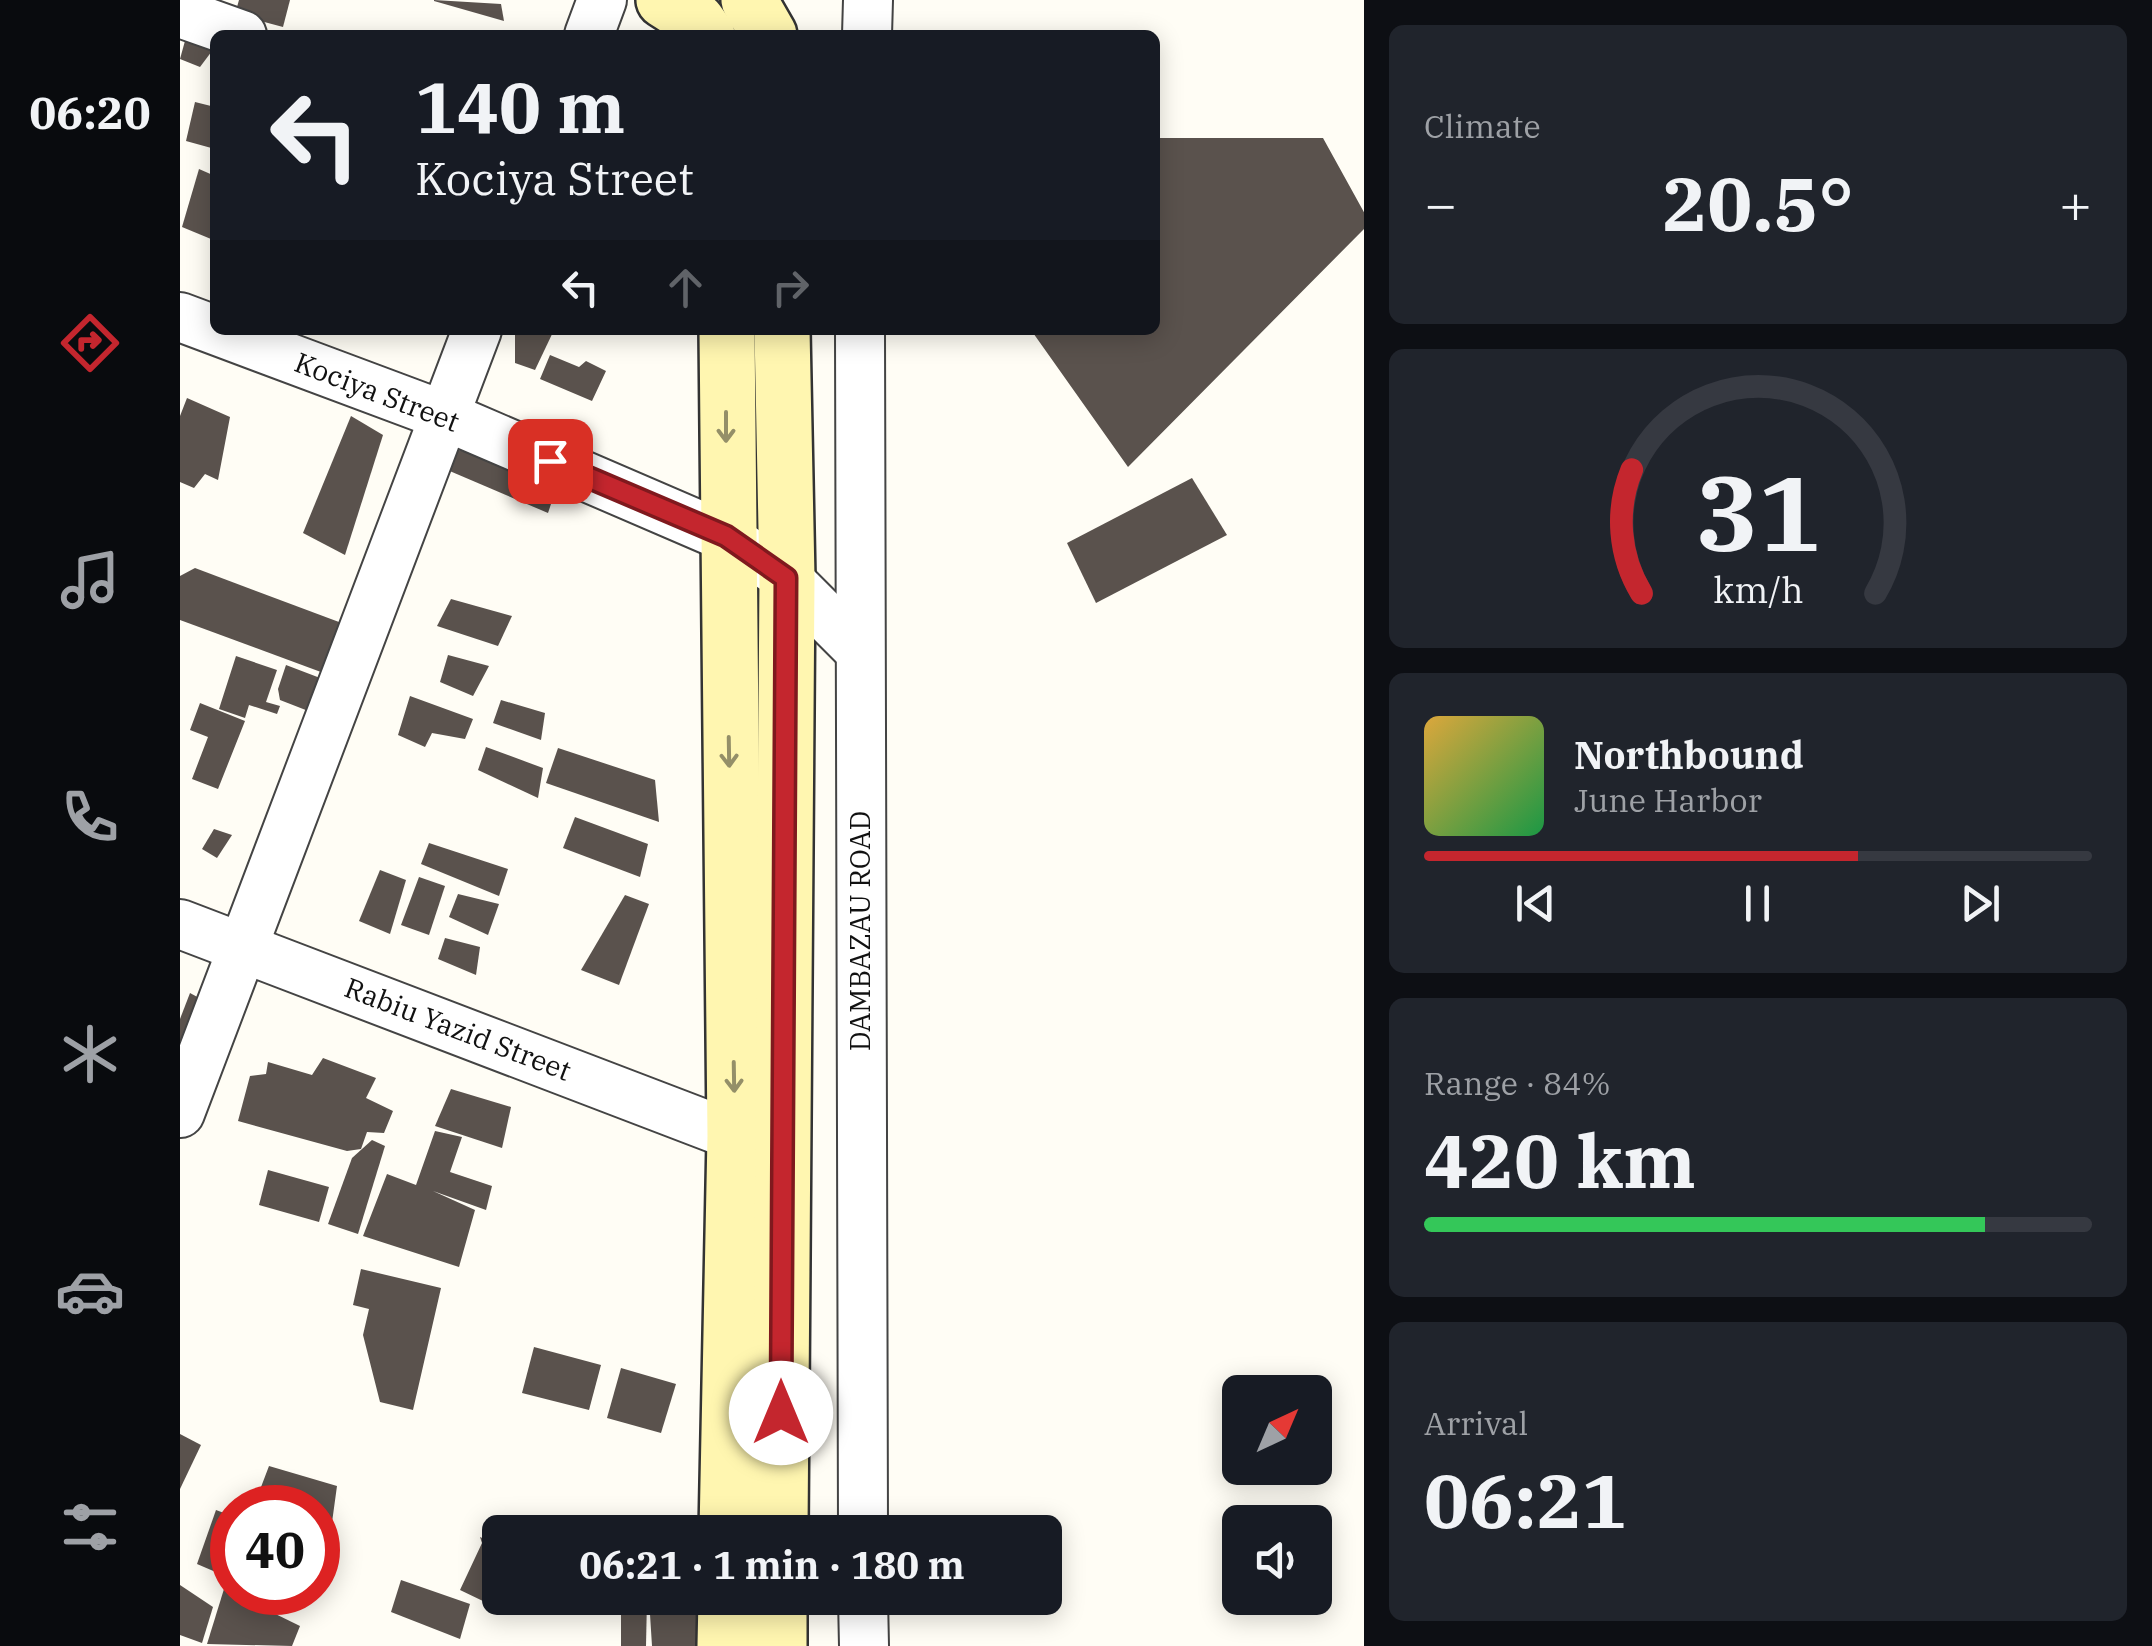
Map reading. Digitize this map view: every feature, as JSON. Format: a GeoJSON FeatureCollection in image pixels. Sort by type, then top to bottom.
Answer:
{"type":"FeatureCollection","features":[{"type":"Feature","properties":{"kind":"street"},"geometry":{"type":"LineString","coordinates":[[591,30],[602,0]]}},
{"type":"Feature","properties":{"kind":"street"},"geometry":{"type":"LineString","coordinates":[[664,0],[697,21],[703,30]]}},
{"type":"Feature","properties":{"kind":"street"},"geometry":{"type":"LineString","coordinates":[[749,0],[765,30]]}},
{"type":"Feature","properties":{"kind":"street"},"geometry":{"type":"LineString","coordinates":[[867,30],[868,0]]}},
{"type":"Feature","properties":{"kind":"street"},"geometry":{"type":"LineString","coordinates":[[180,13],[228,30]]}},
{"type":"Feature","properties":{"kind":"street","name":"Kociya Street"},"geometry":{"type":"LineString","coordinates":[[180,317],[210,328]]}},
{"type":"Feature","properties":{"kind":"street","name":"Kociya Street"},"geometry":{"type":"LineString","coordinates":[[228,335],[444,416],[726,536],[786,578],[859,650]]}},
{"type":"Feature","properties":{"kind":"street"},"geometry":{"type":"LineString","coordinates":[[180,1113],[475,335]]}},
{"type":"Feature","properties":{"kind":"street"},"geometry":{"type":"LineString","coordinates":[[727,335],[735,1136],[727,1515]]}},
{"type":"Feature","properties":{"kind":"street"},"geometry":{"type":"LineString","coordinates":[[780,1515],[786,578],[782,335]]}},
{"type":"Feature","properties":{"kind":"street","name":"DAMBAZAU ROAD"},"geometry":{"type":"LineString","coordinates":[[860,335],[863,1515]]}},
{"type":"Feature","properties":{"kind":"street","name":"Rabiu Yazid Street"},"geometry":{"type":"LineString","coordinates":[[180,924],[735,1136]]}},
{"type":"Feature","properties":{"kind":"street"},"geometry":{"type":"LineString","coordinates":[[725,1646],[726,1615]]}},
{"type":"Feature","properties":{"kind":"street"},"geometry":{"type":"LineString","coordinates":[[780,1615],[780,1646]]}},
{"type":"Feature","properties":{"kind":"street"},"geometry":{"type":"LineString","coordinates":[[864,1615],[864,1646]]}},
{"type":"Feature","properties":{"kind":"building"},"geometry":{"type":"Polygon","coordinates":[[[239,0],[290,0],[283,27],[235,14],[239,0]]]}},
{"type":"Feature","properties":{"kind":"building"},"geometry":{"type":"Polygon","coordinates":[[[434,1],[501,4],[504,21],[434,1]]]}},
{"type":"Feature","properties":{"kind":"building"},"geometry":{"type":"Polygon","coordinates":[[[188,30],[210,44],[210,54],[200,67],[180,59],[188,30]]]}},
{"type":"Feature","properties":{"kind":"building"},"geometry":{"type":"Polygon","coordinates":[[[195,102],[210,106],[210,148],[186,141],[195,102]]]}},
{"type":"Feature","properties":{"kind":"building"},"geometry":{"type":"Polygon","coordinates":[[[1160,138],[1323,138],[1364,212],[1364,229],[1128,467],[1035,335],[1160,335],[1160,138]]]}},
{"type":"Feature","properties":{"kind":"building"},"geometry":{"type":"Polygon","coordinates":[[[199,169],[210,174],[210,239],[182,227],[199,169]]]}},
{"type":"Feature","properties":{"kind":"building"},"geometry":{"type":"Polygon","coordinates":[[[515,335],[552,335],[535,370],[515,363],[515,335]]]}},
{"type":"Feature","properties":{"kind":"building"},"geometry":{"type":"Polygon","coordinates":[[[550,355],[579,367],[586,361],[606,371],[592,401],[540,379],[550,355]]]}},
{"type":"Feature","properties":{"kind":"building"},"geometry":{"type":"Polygon","coordinates":[[[187,398],[230,417],[218,480],[205,474],[194,488],[180,482],[180,416],[187,398]]]}},
{"type":"Feature","properties":{"kind":"building"},"geometry":{"type":"Polygon","coordinates":[[[351,416],[383,435],[345,555],[303,533],[351,416]]]}},
{"type":"Feature","properties":{"kind":"building"},"geometry":{"type":"Polygon","coordinates":[[[450,447],[558,483],[548,513],[445,469],[450,447]]]}},
{"type":"Feature","properties":{"kind":"building"},"geometry":{"type":"Polygon","coordinates":[[[1192,478],[1227,535],[1096,603],[1067,543],[1192,478]]]}},
{"type":"Feature","properties":{"kind":"building"},"geometry":{"type":"Polygon","coordinates":[[[195,568],[347,625],[329,675],[180,620],[180,576],[195,568]]]}},
{"type":"Feature","properties":{"kind":"building"},"geometry":{"type":"Polygon","coordinates":[[[451,599],[512,616],[498,646],[437,626],[451,599]]]}},
{"type":"Feature","properties":{"kind":"building"},"geometry":{"type":"Polygon","coordinates":[[[448,655],[489,666],[473,696],[440,682],[448,655]]]}},
{"type":"Feature","properties":{"kind":"building"},"geometry":{"type":"Polygon","coordinates":[[[236,656],[277,670],[266,702],[280,706],[277,714],[249,705],[245,718],[219,709],[236,656]]]}},
{"type":"Feature","properties":{"kind":"building"},"geometry":{"type":"Polygon","coordinates":[[[286,665],[328,681],[316,714],[280,700],[278,689],[286,665]]]}},
{"type":"Feature","properties":{"kind":"building"},"geometry":{"type":"Polygon","coordinates":[[[410,696],[473,719],[465,739],[432,733],[425,747],[398,735],[410,696]]]}},
{"type":"Feature","properties":{"kind":"building"},"geometry":{"type":"Polygon","coordinates":[[[501,700],[545,713],[541,740],[493,723],[501,700]]]}},
{"type":"Feature","properties":{"kind":"building"},"geometry":{"type":"Polygon","coordinates":[[[200,703],[245,721],[218,789],[192,779],[208,737],[190,730],[200,703]]]}},
{"type":"Feature","properties":{"kind":"building"},"geometry":{"type":"Polygon","coordinates":[[[486,747],[543,768],[538,798],[478,770],[486,747]]]}},
{"type":"Feature","properties":{"kind":"building"},"geometry":{"type":"Polygon","coordinates":[[[558,748],[655,780],[659,822],[546,783],[558,748]]]}},
{"type":"Feature","properties":{"kind":"building"},"geometry":{"type":"Polygon","coordinates":[[[575,817],[648,844],[640,877],[563,848],[575,817]]]}},
{"type":"Feature","properties":{"kind":"building"},"geometry":{"type":"Polygon","coordinates":[[[214,829],[232,835],[217,858],[202,849],[214,829]]]}},
{"type":"Feature","properties":{"kind":"building"},"geometry":{"type":"Polygon","coordinates":[[[429,843],[508,869],[499,896],[421,864],[429,843]]]}},
{"type":"Feature","properties":{"kind":"building"},"geometry":{"type":"Polygon","coordinates":[[[380,870],[406,880],[390,934],[359,921],[380,870]]]}},
{"type":"Feature","properties":{"kind":"building"},"geometry":{"type":"Polygon","coordinates":[[[419,877],[445,886],[429,935],[401,925],[419,877]]]}},
{"type":"Feature","properties":{"kind":"building"},"geometry":{"type":"Polygon","coordinates":[[[458,894],[499,904],[488,935],[449,917],[458,894]]]}},
{"type":"Feature","properties":{"kind":"building"},"geometry":{"type":"Polygon","coordinates":[[[625,895],[649,904],[619,985],[581,970],[625,895]]]}},
{"type":"Feature","properties":{"kind":"building"},"geometry":{"type":"Polygon","coordinates":[[[445,938],[480,947],[476,975],[438,959],[445,938]]]}},
{"type":"Feature","properties":{"kind":"building"},"geometry":{"type":"Polygon","coordinates":[[[190,993],[225,1012],[180,1065],[180,1019],[190,993]]]}},
{"type":"Feature","properties":{"kind":"building"},"geometry":{"type":"Polygon","coordinates":[[[323,1058],[376,1078],[366,1098],[393,1111],[384,1133],[367,1132],[361,1149],[347,1151],[238,1121],[250,1076],[266,1074],[268,1062],[312,1075],[323,1058]]]}},
{"type":"Feature","properties":{"kind":"building"},"geometry":{"type":"Polygon","coordinates":[[[451,1089],[511,1107],[502,1148],[435,1126],[451,1089]]]}},
{"type":"Feature","properties":{"kind":"building"},"geometry":{"type":"Polygon","coordinates":[[[435,1131],[462,1137],[450,1172],[492,1186],[486,1210],[433,1191],[475,1210],[459,1267],[363,1236],[387,1174],[416,1185],[435,1131]]]}},
{"type":"Feature","properties":{"kind":"building"},"geometry":{"type":"Polygon","coordinates":[[[372,1140],[385,1146],[358,1234],[328,1224],[352,1158],[372,1140]]]}},
{"type":"Feature","properties":{"kind":"building"},"geometry":{"type":"Polygon","coordinates":[[[268,1170],[329,1187],[319,1222],[259,1205],[268,1170]]]}},
{"type":"Feature","properties":{"kind":"building"},"geometry":{"type":"Polygon","coordinates":[[[361,1269],[441,1288],[413,1410],[380,1402],[363,1335],[369,1309],[353,1305],[361,1269]]]}},
{"type":"Feature","properties":{"kind":"building"},"geometry":{"type":"Polygon","coordinates":[[[534,1347],[601,1365],[589,1410],[522,1393],[534,1347]]]}},
{"type":"Feature","properties":{"kind":"building"},"geometry":{"type":"Polygon","coordinates":[[[621,1368],[676,1384],[661,1433],[607,1418],[621,1368]]]}},
{"type":"Feature","properties":{"kind":"building"},"geometry":{"type":"Polygon","coordinates":[[[180,1434],[201,1445],[180,1489],[180,1434]]]}},
{"type":"Feature","properties":{"kind":"building"},"geometry":{"type":"Polygon","coordinates":[[[269,1466],[334,1485],[262,1485],[269,1466]]]}},
{"type":"Feature","properties":{"kind":"building"},"geometry":{"type":"Polygon","coordinates":[[[210,1527],[210,1570],[197,1564],[210,1527]]]}},
{"type":"Feature","properties":{"kind":"building"},"geometry":{"type":"Polygon","coordinates":[[[482,1543],[482,1601],[460,1590],[482,1543]]]}},
{"type":"Feature","properties":{"kind":"building"},"geometry":{"type":"Polygon","coordinates":[[[401,1580],[470,1604],[460,1639],[391,1612],[401,1580]]]}},
{"type":"Feature","properties":{"kind":"building"},"geometry":{"type":"Polygon","coordinates":[[[180,1585],[210,1605],[211,1615],[202,1643],[180,1635],[180,1585]]]}},
{"type":"Feature","properties":{"kind":"building"},"geometry":{"type":"Polygon","coordinates":[[[216,1615],[277,1615],[300,1626],[292,1646],[207,1644],[216,1615]]]}},
{"type":"Feature","properties":{"kind":"building"},"geometry":{"type":"Polygon","coordinates":[[[621,1615],[647,1615],[646,1646],[621,1646],[621,1615]]]}},
{"type":"Feature","properties":{"kind":"building"},"geometry":{"type":"Polygon","coordinates":[[[650,1615],[716,1615],[715,1646],[652,1646],[650,1615]]]}},
{"type":"Feature","properties":{"kind":"route"},"geometry":{"type":"LineString","coordinates":[[550,461],[726,536],[786,578],[781,1413]]}}]}
